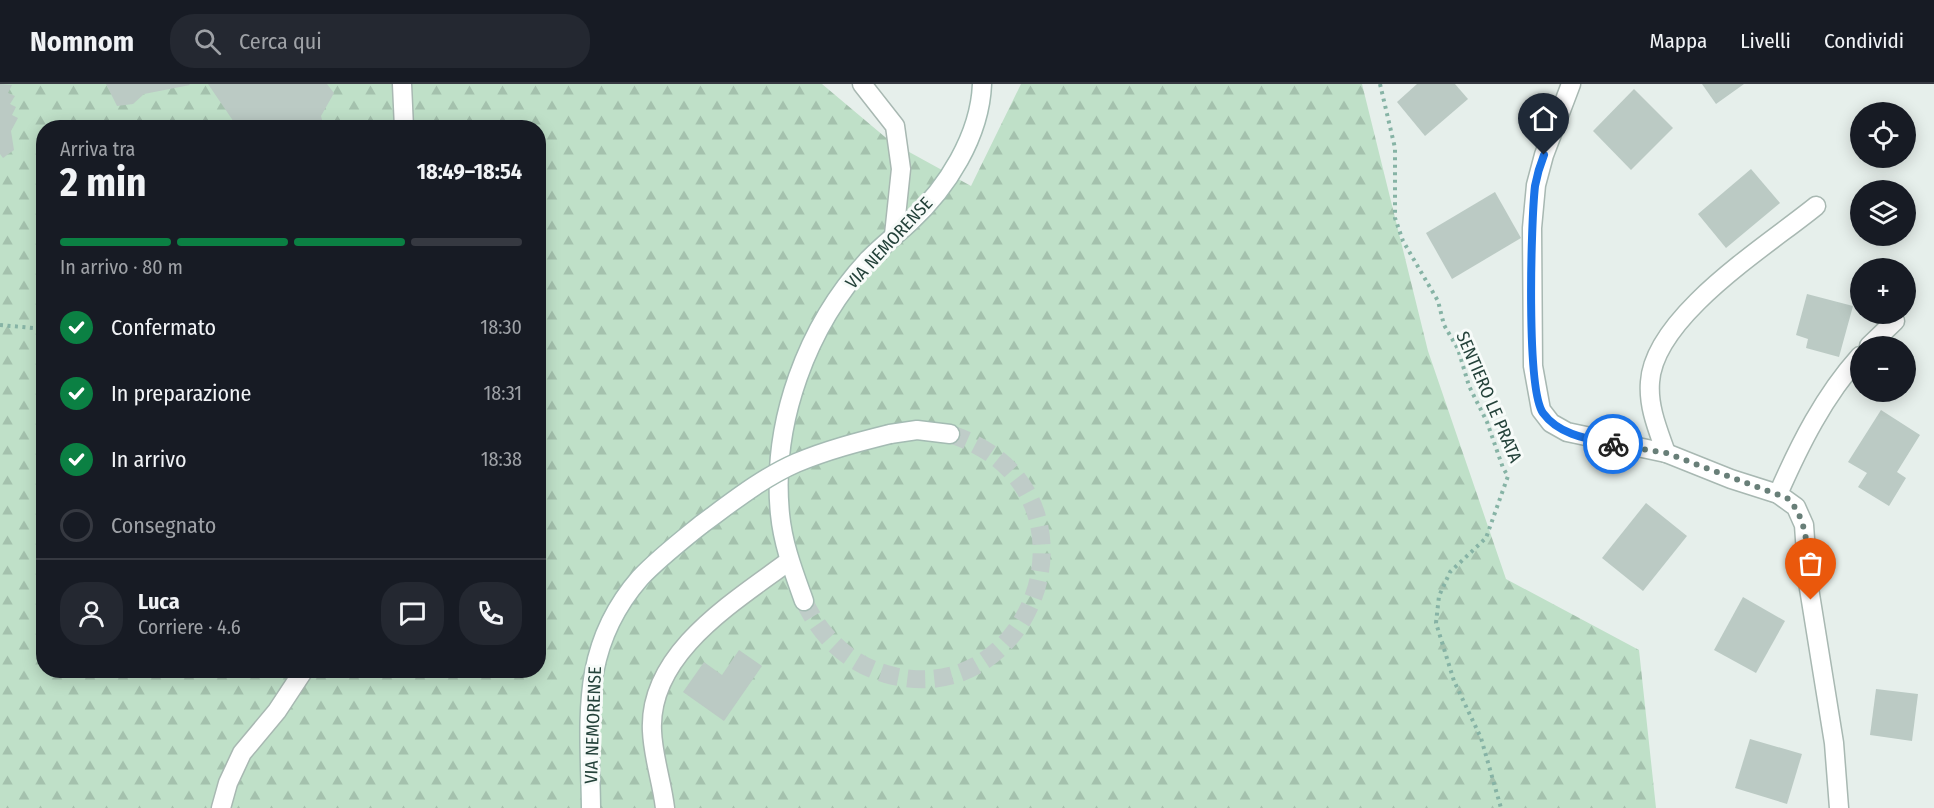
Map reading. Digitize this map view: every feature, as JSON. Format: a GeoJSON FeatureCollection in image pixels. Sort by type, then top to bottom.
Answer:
{"type":"FeatureCollection","features":[{"type":"Feature","properties":{"kind":"street"},"geometry":{"type":"LineString","coordinates":[[402,84],[404,120]]}},
{"type":"Feature","properties":{"kind":"street"},"geometry":{"type":"LineString","coordinates":[[862,84],[895,126],[901,169],[894,235]]}},
{"type":"Feature","properties":{"kind":"street","name":"VIA NEMORENSE"},"geometry":{"type":"LineString","coordinates":[[804,602],[789,561],[780,515],[779,484],[784,431],[799,374],[832,307],[859,270],[924,207],[957,163],[973,128],[982,84]]}},
{"type":"Feature","properties":{"kind":"street"},"geometry":{"type":"LineString","coordinates":[[1571,84],[1544,155],[1536,184],[1532,228],[1534,375],[1538,401],[1551,423],[1567,432],[1666,453],[1731,479],[1778,494],[1796,507],[1804,525],[1808,582],[1834,743],[1839,808]]}},
{"type":"Feature","properties":{"kind":"street"},"geometry":{"type":"LineString","coordinates":[[1666,453],[1650,396],[1652,370],[1661,344],[1678,321],[1708,292],[1816,206]]}},
{"type":"Feature","properties":{"kind":"street"},"geometry":{"type":"LineString","coordinates":[[1879,336],[1892,324]]}},
{"type":"Feature","properties":{"kind":"street"},"geometry":{"type":"LineString","coordinates":[[1778,494],[1806,433],[1850,368]]}},
{"type":"Feature","properties":{"kind":"street","name":"VIA NEMORENSE"},"geometry":{"type":"LineString","coordinates":[[591,808],[591,679],[603,635],[619,606],[639,580],[702,524],[772,475],[796,463],[834,448],[890,434],[931,431],[950,434]]}},
{"type":"Feature","properties":{"kind":"street"},"geometry":{"type":"LineString","coordinates":[[665,808],[651,732],[660,686],[671,666],[701,631],[736,600],[789,561]]}},
{"type":"Feature","properties":{"kind":"street"},"geometry":{"type":"LineString","coordinates":[[221,808],[228,783],[242,753],[277,711],[299,678]]}},
{"type":"Feature","properties":{"kind":"path","name":"SENTIERO LE PRATA"},"geometry":{"type":"LineString","coordinates":[[1380,84],[1395,148],[1395,218],[1402,241],[1438,302],[1444,325],[1458,350],[1469,386],[1487,422],[1508,476],[1486,538],[1469,552],[1446,580],[1439,596],[1436,624],[1454,681],[1481,738],[1501,808]]}},
{"type":"Feature","properties":{"kind":"path"},"geometry":{"type":"LineString","coordinates":[[0,325],[36,328]]}},
{"type":"Feature","properties":{"kind":"green space"},"geometry":{"type":"Polygon","coordinates":[[[0,84],[822,84],[891,142],[971,186],[1021,84],[1362,84],[1428,351],[1506,579],[1639,650],[1656,808],[0,808],[0,84]]]}},
{"type":"Feature","properties":{"kind":"building"},"geometry":{"type":"Polygon","coordinates":[[[0,84],[12,85],[8,93],[15,96],[10,104],[16,107],[12,115],[18,118],[11,131],[14,150],[3,158],[0,154],[0,84]]]}},
{"type":"Feature","properties":{"kind":"building"},"geometry":{"type":"Polygon","coordinates":[[[106,84],[190,85],[144,94],[133,104],[117,106],[106,84]]]}},
{"type":"Feature","properties":{"kind":"building"},"geometry":{"type":"Polygon","coordinates":[[[208,84],[327,84],[334,93],[321,116],[322,120],[233,120],[208,84]]]}},
{"type":"Feature","properties":{"kind":"building"},"geometry":{"type":"Polygon","coordinates":[[[1417,84],[1455,84],[1468,99],[1425,136],[1397,102],[1417,84]]]}},
{"type":"Feature","properties":{"kind":"building"},"geometry":{"type":"Polygon","coordinates":[[[1702,84],[1744,84],[1716,104],[1702,84]]]}},
{"type":"Feature","properties":{"kind":"building"},"geometry":{"type":"Polygon","coordinates":[[[1634,89],[1673,128],[1631,170],[1593,131],[1634,89]]]}},
{"type":"Feature","properties":{"kind":"building"},"geometry":{"type":"Polygon","coordinates":[[[1751,169],[1780,203],[1726,248],[1698,214],[1751,169]]]}},
{"type":"Feature","properties":{"kind":"building"},"geometry":{"type":"Polygon","coordinates":[[[1495,192],[1521,238],[1452,279],[1426,233],[1495,192]]]}},
{"type":"Feature","properties":{"kind":"building"},"geometry":{"type":"Polygon","coordinates":[[[1807,294],[1850,305],[1850,317],[1839,357],[1806,348],[1808,339],[1796,335],[1807,294]]]}},
{"type":"Feature","properties":{"kind":"building"},"geometry":{"type":"Polygon","coordinates":[[[1881,410],[1920,435],[1897,472],[1906,478],[1889,506],[1858,487],[1867,473],[1848,462],[1881,410]]]}},
{"type":"Feature","properties":{"kind":"building"},"geometry":{"type":"Polygon","coordinates":[[[1646,503],[1687,536],[1643,591],[1602,558],[1646,503]]]}},
{"type":"Feature","properties":{"kind":"building"},"geometry":{"type":"Polygon","coordinates":[[[1743,597],[1785,621],[1756,673],[1714,650],[1743,597]]]}},
{"type":"Feature","properties":{"kind":"building"},"geometry":{"type":"Polygon","coordinates":[[[739,650],[762,666],[724,721],[683,692],[704,662],[722,675],[739,650]]]}},
{"type":"Feature","properties":{"kind":"building"},"geometry":{"type":"Polygon","coordinates":[[[1876,689],[1918,694],[1912,741],[1870,735],[1876,689]]]}},
{"type":"Feature","properties":{"kind":"building"},"geometry":{"type":"Polygon","coordinates":[[[1750,739],[1802,754],[1787,804],[1735,788],[1750,739]]]}},
{"type":"Feature","properties":{"kind":"tunnel"},"geometry":{"type":"LineString","coordinates":[[804,601],[819,626],[837,647],[860,663],[886,674],[938,678],[982,662],[1015,631],[1036,590],[1042,545],[1031,500],[1001,461],[950,434]]}},
{"type":"Feature","properties":{"kind":"way so far"},"geometry":{"type":"LineString","coordinates":[[1613,444],[1666,453],[1705,470],[1787,498],[1800,513],[1804,525],[1811,600]]}},
{"type":"Feature","properties":{"kind":"route"},"geometry":{"type":"LineString","coordinates":[[1544,155],[1536,184],[1532,228],[1533,366],[1538,401],[1545,416],[1558,428],[1578,436],[1613,444]]}}]}
